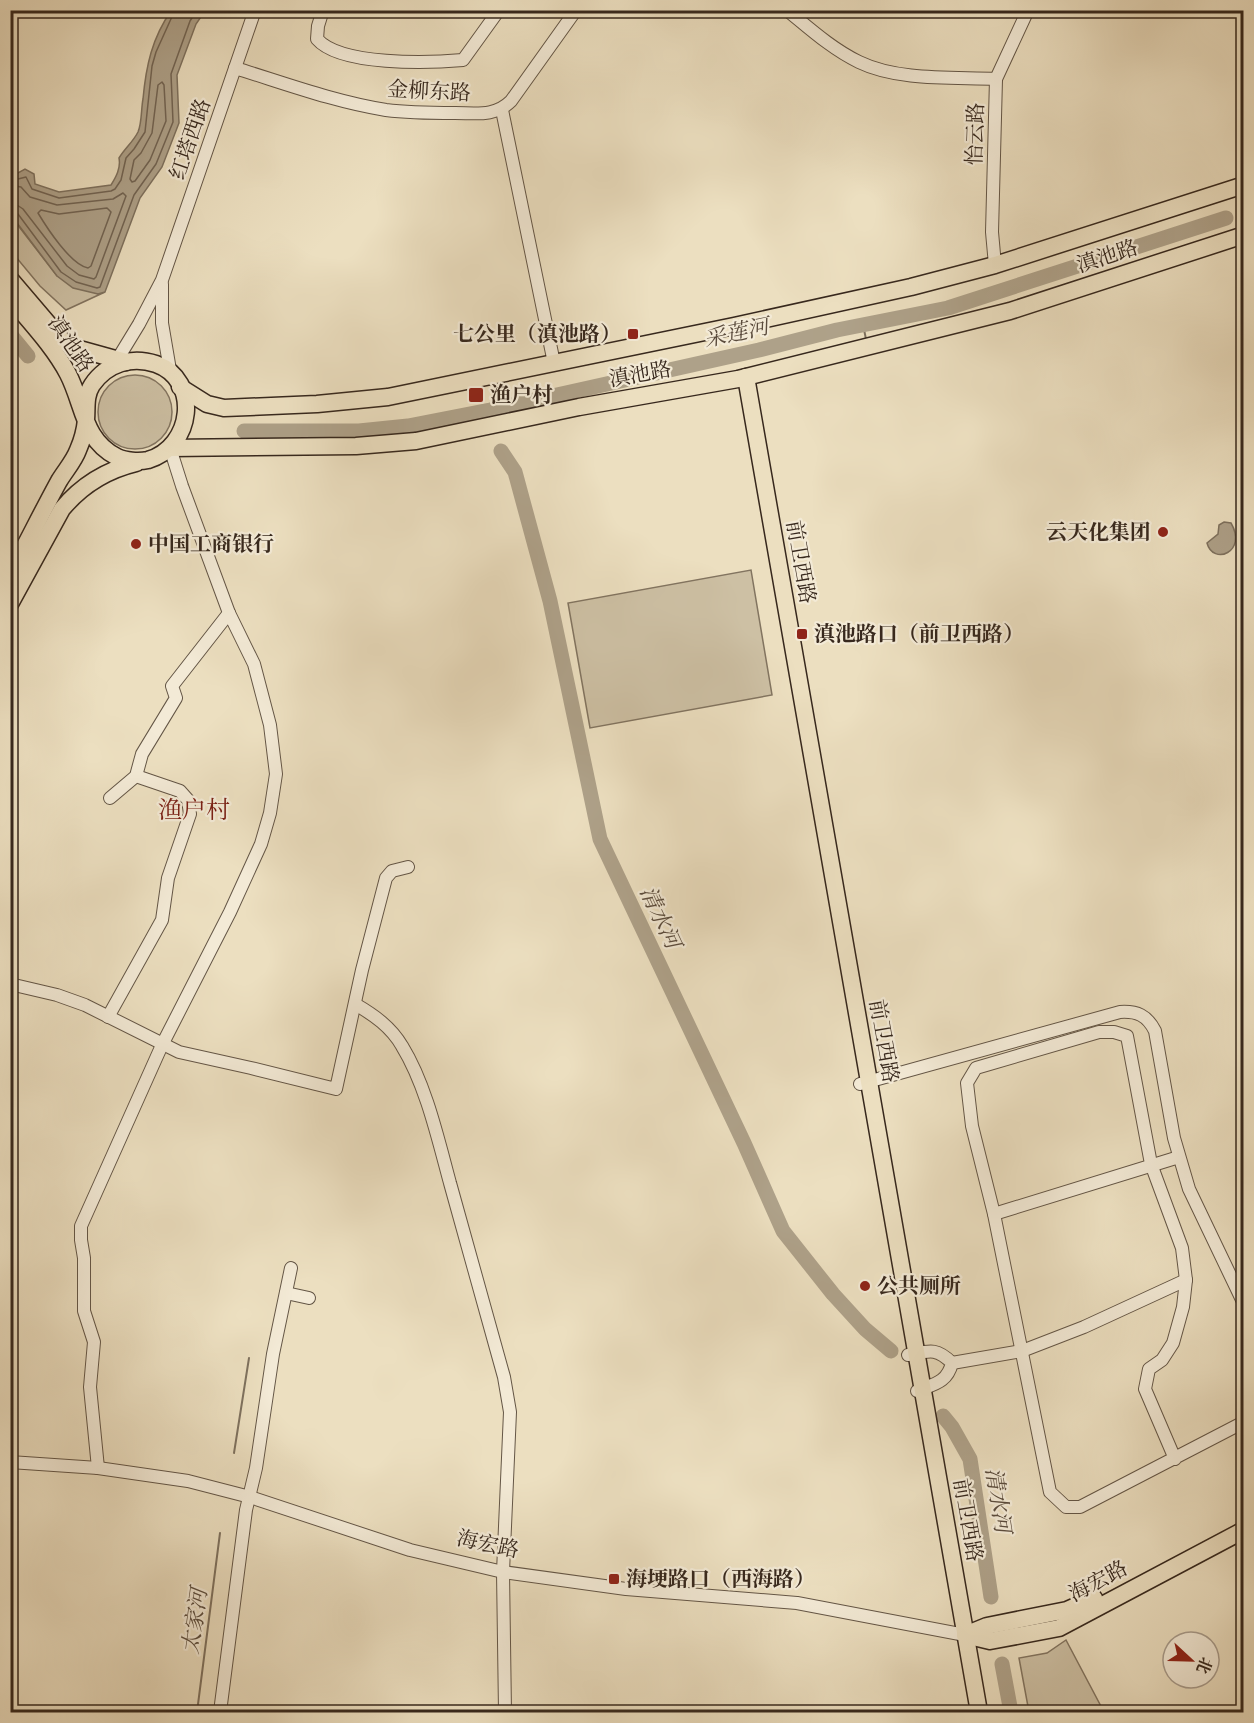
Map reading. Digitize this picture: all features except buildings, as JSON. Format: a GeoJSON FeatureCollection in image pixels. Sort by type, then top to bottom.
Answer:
{"type":"FeatureCollection","features":[{"type":"Feature","properties":{"kind":"main road","name":"滇池路"},"geometry":{"type":"LineString","coordinates":[[180,387],[207,404],[224,408],[317,404],[388,397],[745,324],[911,287],[995,265],[1244,186]]}},
{"type":"Feature","properties":{"kind":"main road","name":"滇池路"},"geometry":{"type":"LineString","coordinates":[[170,448],[356,446],[416,441],[579,407],[742,378],[1010,311],[1244,235]]}},
{"type":"Feature","properties":{"kind":"main road","name":"滇池路"},"geometry":{"type":"LineString","coordinates":[[10,279],[62,340],[72,346],[119,362]]}},
{"type":"Feature","properties":{"kind":"main road","name":"滇池路"},"geometry":{"type":"LineString","coordinates":[[10,298],[67,373],[86,419]]}},
{"type":"Feature","properties":{"kind":"main road"},"geometry":{"type":"LineString","coordinates":[[10,574],[77,453],[86,419],[86,399],[92,385],[107,369],[119,362],[138,360],[154,363],[170,370],[186,401],[185,424],[179,438],[170,448],[148,460],[106,473],[71,498],[62,509],[10,604]]}},
{"type":"Feature","properties":{"kind":"main road","name":"前卫西路"},"geometry":{"type":"LineString","coordinates":[[742,378],[961,1635],[978,1713]]}},
{"type":"Feature","properties":{"kind":"main road"},"geometry":{"type":"LineString","coordinates":[[86,419],[93,438],[105,451],[124,460],[148,460]]}},
{"type":"Feature","properties":{"kind":"main road","name":"海宏路"},"geometry":{"type":"LineString","coordinates":[[961,1635],[987,1626],[1067,1610],[1094,1599],[1244,1519]]}},
{"type":"Feature","properties":{"kind":"main road","name":"海宏路"},"geometry":{"type":"LineString","coordinates":[[961,1635],[990,1641],[1037,1634],[1059,1628],[1244,1530]]}},
{"type":"Feature","properties":{"kind":"main road","name":"前卫西路"},"geometry":{"type":"LineString","coordinates":[[961,1635],[970,1713]]}},
{"type":"Feature","properties":{"kind":"street","name":"红塔西路"},"geometry":{"type":"LineString","coordinates":[[162,279],[255,10]]}},
{"type":"Feature","properties":{"kind":"street"},"geometry":{"type":"LineString","coordinates":[[323,10],[317,39],[324,47],[351,56],[425,63],[463,60],[499,10]]}},
{"type":"Feature","properties":{"kind":"street"},"geometry":{"type":"LineString","coordinates":[[554,363],[502,110],[511,101],[576,10]]}},
{"type":"Feature","properties":{"kind":"street"},"geometry":{"type":"LineString","coordinates":[[786,10],[844,54],[876,68],[909,75],[996,79]]}},
{"type":"Feature","properties":{"kind":"street","name":"怡云路"},"geometry":{"type":"LineString","coordinates":[[995,265],[992,232],[996,79],[1028,10]]}},
{"type":"Feature","properties":{"kind":"street","name":"金柳东路"},"geometry":{"type":"LineString","coordinates":[[235,68],[384,110],[472,113],[502,110]]}},
{"type":"Feature","properties":{"kind":"street"},"geometry":{"type":"LineString","coordinates":[[119,362],[162,279]]}},
{"type":"Feature","properties":{"kind":"street"},"geometry":{"type":"LineString","coordinates":[[162,279],[162,323],[170,370]]}},
{"type":"Feature","properties":{"kind":"street"},"geometry":{"type":"LineString","coordinates":[[93,352],[112,349],[130,337]]}},
{"type":"Feature","properties":{"kind":"street"},"geometry":{"type":"LineString","coordinates":[[98,1468],[90,1387],[94,1342],[84,1311],[84,1258],[81,1226],[162,1045],[261,844],[270,813],[276,774],[270,725],[254,664],[230,613],[170,448]]}},
{"type":"Feature","properties":{"kind":"street"},"geometry":{"type":"LineString","coordinates":[[110,798],[136,776],[142,754],[176,698],[172,686],[230,613]]}},
{"type":"Feature","properties":{"kind":"street"},"geometry":{"type":"LineString","coordinates":[[108,1017],[162,920],[168,878],[190,814],[188,800],[184,793],[136,776]]}},
{"type":"Feature","properties":{"kind":"street"},"geometry":{"type":"LineString","coordinates":[[10,984],[57,995],[85,1005],[179,1052],[336,1089],[386,878],[392,871],[408,867]]}},
{"type":"Feature","properties":{"kind":"street"},"geometry":{"type":"LineString","coordinates":[[355,1004],[371,1014],[394,1034],[408,1056],[421,1088],[440,1146],[504,1377],[510,1412],[503,1572],[505,1713]]}},
{"type":"Feature","properties":{"kind":"street"},"geometry":{"type":"LineString","coordinates":[[865,1084],[1120,1012],[1132,1011],[1143,1015],[1155,1031],[1179,1157],[1189,1189],[1244,1304]]}},
{"type":"Feature","properties":{"kind":"street"},"geometry":{"type":"LineString","coordinates":[[1175,1459],[1145,1389],[1149,1369],[1162,1360],[1173,1342],[1183,1307],[1186,1280],[1182,1248],[1150,1164],[1127,1036],[1114,1032],[1099,1032],[976,1068],[967,1083],[970,1115],[994,1214],[1050,1491],[1066,1507],[1080,1507],[1175,1459],[1244,1422]]}},
{"type":"Feature","properties":{"kind":"street"},"geometry":{"type":"LineString","coordinates":[[994,1214],[1044,1200],[1150,1164],[1179,1157]]}},
{"type":"Feature","properties":{"kind":"street"},"geometry":{"type":"LineString","coordinates":[[220,1713],[246,1510],[256,1468],[273,1354],[291,1268]]}},
{"type":"Feature","properties":{"kind":"street"},"geometry":{"type":"LineString","coordinates":[[952,1363],[1022,1351],[1084,1327],[1186,1280]]}},
{"type":"Feature","properties":{"kind":"street"},"geometry":{"type":"LineString","coordinates":[[286,1293],[309,1298]]}},
{"type":"Feature","properties":{"kind":"street"},"geometry":{"type":"LineString","coordinates":[[912,1354],[931,1350],[944,1354],[952,1363]]}},
{"type":"Feature","properties":{"kind":"street"},"geometry":{"type":"LineString","coordinates":[[919,1390],[943,1380],[950,1374],[952,1363]]}},
{"type":"Feature","properties":{"kind":"street","name":"海宏路"},"geometry":{"type":"LineString","coordinates":[[10,1462],[98,1468],[188,1481],[250,1497],[410,1550],[503,1572],[626,1589],[797,1603],[961,1635]]}},
{"type":"Feature","properties":{"kind":"shaded area"},"geometry":{"type":"Polygon","coordinates":[[[10,215],[57,276],[98,294],[105,292],[66,310],[40,286],[11,251],[10,215]]]}},
{"type":"Feature","properties":{"kind":"shaded area"},"geometry":{"type":"Polygon","coordinates":[[[135,375],[156,381],[166,391],[172,412],[166,433],[156,443],[135,449],[114,443],[104,433],[98,412],[104,391],[114,381],[135,375]]]}},
{"type":"Feature","properties":{"kind":"shaded area"},"geometry":{"type":"Polygon","coordinates":[[[751,570],[772,695],[590,728],[568,603],[751,570]]]}},
{"type":"Feature","properties":{"kind":"shaded area"},"geometry":{"type":"Polygon","coordinates":[[[1066,1640],[1104,1712],[1029,1712],[1019,1658],[1047,1653],[1066,1640]]]}},
{"type":"Feature","properties":{"kind":"water"},"geometry":{"type":"Polygon","coordinates":[[[171,11],[205,11],[196,24],[177,75],[179,123],[162,167],[140,198],[105,292],[98,294],[73,288],[57,276],[11,215],[11,170],[18,173],[25,169],[34,174],[35,184],[59,192],[111,185],[119,169],[119,158],[138,132],[151,53],[164,21],[171,11]]]}},
{"type":"Feature","properties":{"kind":"water"},"geometry":{"type":"Polygon","coordinates":[[[1224,522],[1231,523],[1235,533],[1235,542],[1228,552],[1216,554],[1210,550],[1207,543],[1218,534],[1219,525],[1224,522]]]}},
{"type":"Feature","properties":{"kind":"waterway","name":"采莲河"},"geometry":{"type":"LineString","coordinates":[[244,431],[359,431],[408,426],[490,410],[759,350],[837,330],[948,308],[1226,218]]}},
{"type":"Feature","properties":{"kind":"waterway"},"geometry":{"type":"LineString","coordinates":[[863,325],[866,339]]}},
{"type":"Feature","properties":{"kind":"waterway","name":"采莲河"},"geometry":{"type":"LineString","coordinates":[[10,334],[28,356]]}},
{"type":"Feature","properties":{"kind":"waterway","name":"清水河"},"geometry":{"type":"LineString","coordinates":[[501,451],[515,472],[550,601],[600,839],[744,1143],[783,1231],[833,1294],[865,1329],[891,1351]]}},
{"type":"Feature","properties":{"kind":"waterway","name":"太家河"},"geometry":{"type":"LineString","coordinates":[[234,1453],[249,1358]]}},
{"type":"Feature","properties":{"kind":"waterway","name":"清水河"},"geometry":{"type":"LineString","coordinates":[[943,1416],[970,1459],[991,1597]]}},
{"type":"Feature","properties":{"kind":"waterway","name":"太家河"},"geometry":{"type":"LineString","coordinates":[[197,1712],[220,1533]]}},
{"type":"Feature","properties":{"kind":"waterway","name":"清水河"},"geometry":{"type":"LineString","coordinates":[[1002,1664],[1011,1712]]}},
{"type":"Feature","properties":{"kind":"place","name":"七公里（滇池路）"},"geometry":{"type":"Point","coordinates":[633,334]}},
{"type":"Feature","properties":{"kind":"place","name":"渔户村"},"geometry":{"type":"Point","coordinates":[476,395]}},
{"type":"Feature","properties":{"kind":"place","name":"云天化集团"},"geometry":{"type":"Point","coordinates":[1163,532]}},
{"type":"Feature","properties":{"kind":"place","name":"中国工商银行"},"geometry":{"type":"Point","coordinates":[136,544]}},
{"type":"Feature","properties":{"kind":"place","name":"滇池路口（前卫西路）"},"geometry":{"type":"Point","coordinates":[802,634]}},
{"type":"Feature","properties":{"kind":"place","name":"公共厕所"},"geometry":{"type":"Point","coordinates":[865,1286]}},
{"type":"Feature","properties":{"kind":"place","name":"海埂路口（西海路）"},"geometry":{"type":"Point","coordinates":[614,1579]}},
{"type":"Feature","properties":{"kind":"district","name":"渔户村"},"geometry":{"type":"Point","coordinates":[194,810]}}]}
